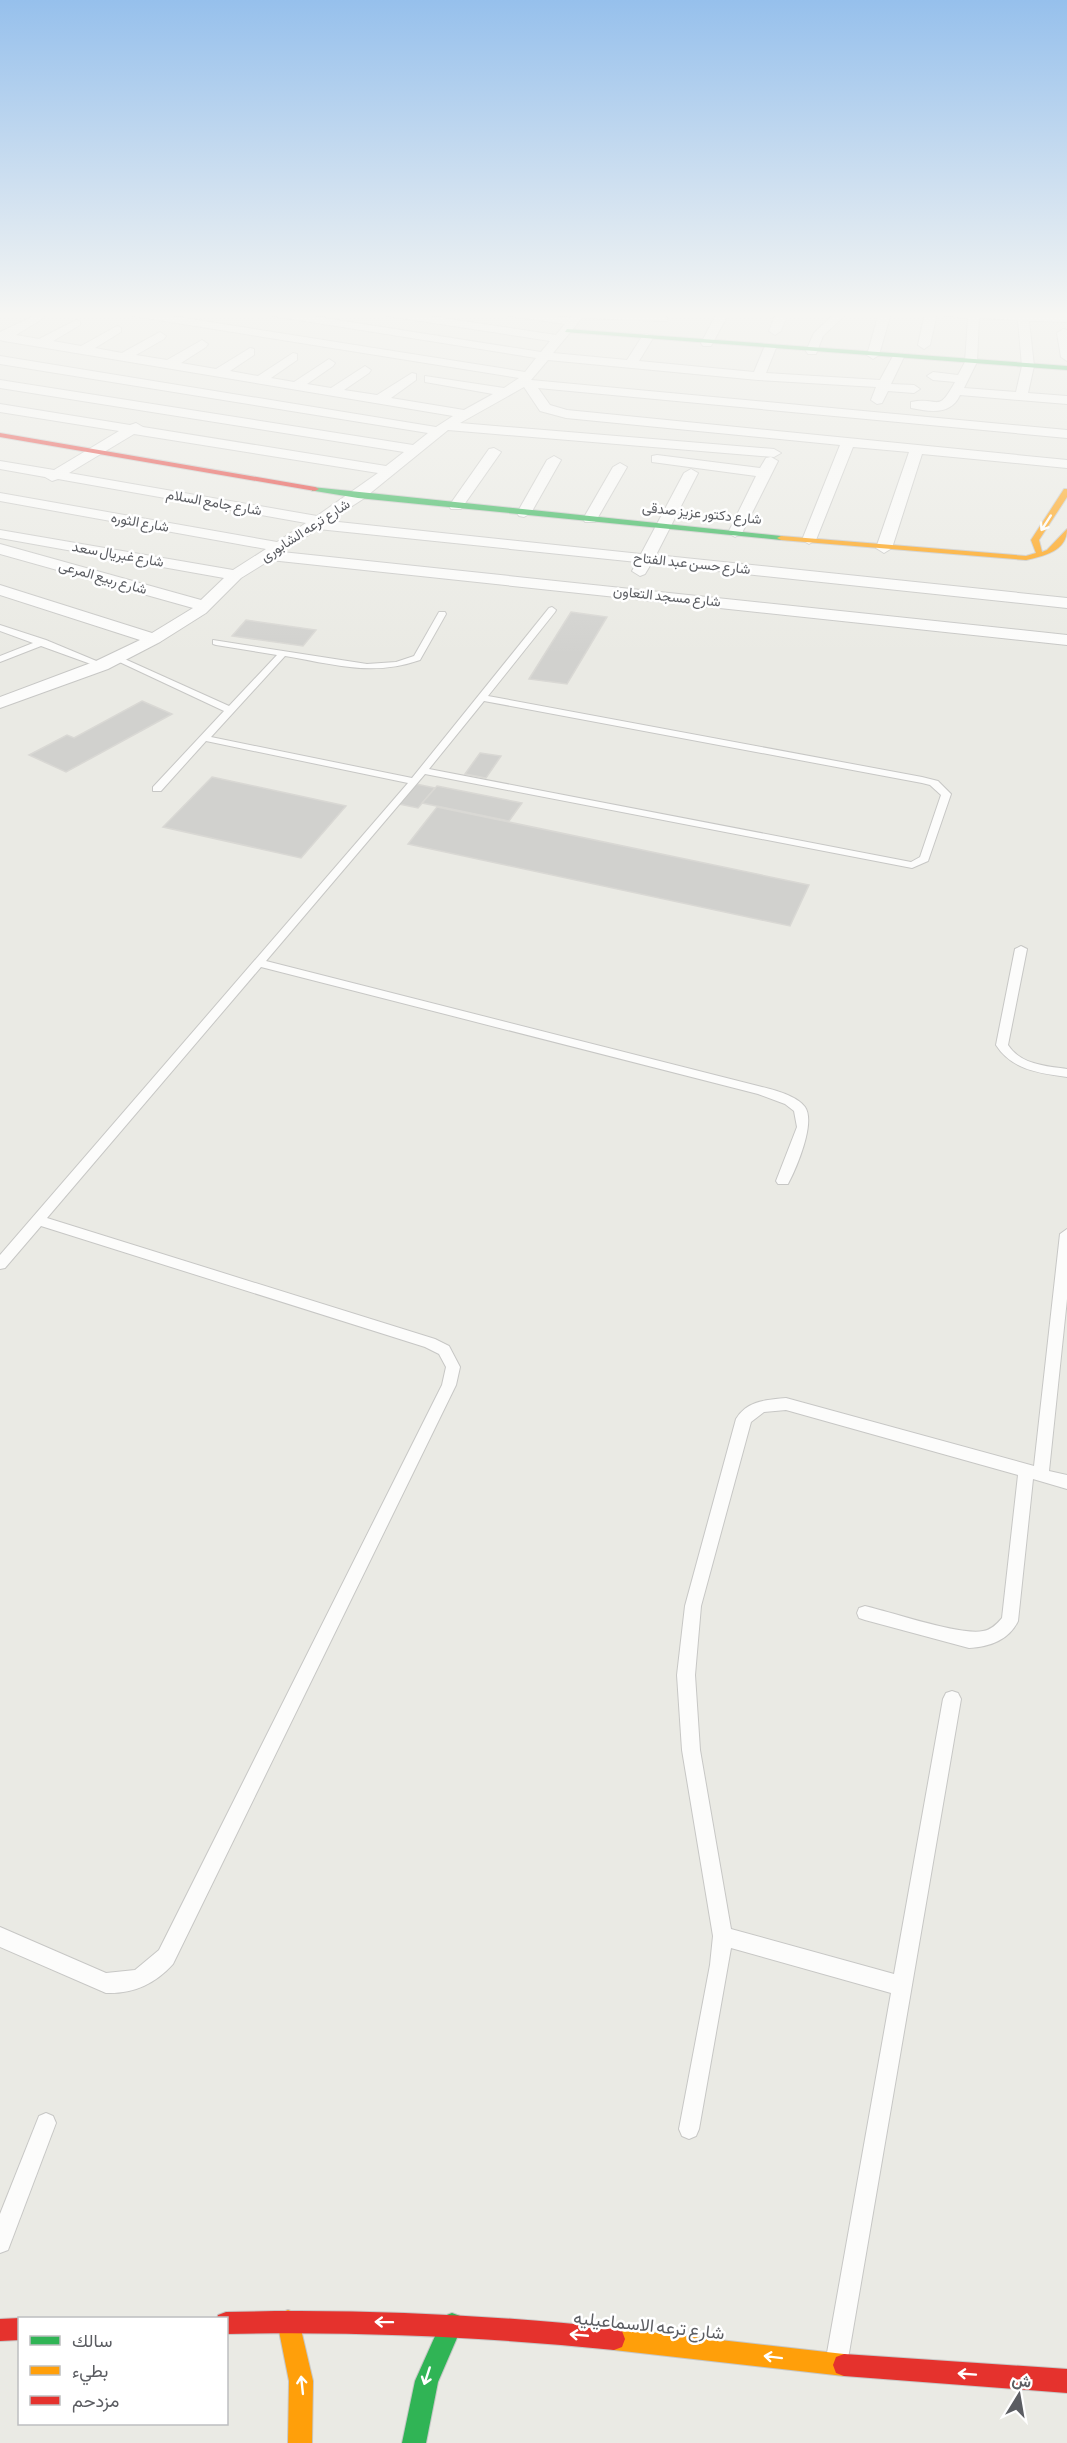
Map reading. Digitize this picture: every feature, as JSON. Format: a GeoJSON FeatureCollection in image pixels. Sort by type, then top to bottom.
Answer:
{"type":"FeatureCollection","features":[{"type":"Feature","properties":{"kind":"street"},"geometry":{"type":"LineString","coordinates":[[119,427],[390,471]]}},
{"type":"Feature","properties":{"kind":"street"},"geometry":{"type":"LineString","coordinates":[[0,508],[7,498],[36,487],[135,427]]}},
{"type":"Feature","properties":{"kind":"street"},"geometry":{"type":"LineString","coordinates":[[275,427],[416,450]]}},
{"type":"Feature","properties":{"kind":"street"},"geometry":{"type":"LineString","coordinates":[[435,427],[774,453]]}},
{"type":"Feature","properties":{"kind":"street"},"geometry":{"type":"LineString","coordinates":[[710,427],[1067,464]]}},
{"type":"Feature","properties":{"kind":"street"},"geometry":{"type":"LineString","coordinates":[[867,442],[872,427]]}},
{"type":"Feature","properties":{"kind":"street"},"geometry":{"type":"LineString","coordinates":[[1023,427],[1067,434]]}},
{"type":"Feature","properties":{"kind":"street","name":"شارع ترعه الشابورى"},"geometry":{"type":"LineString","coordinates":[[0,702],[108,662],[154,639],[205,606],[236,575],[358,496],[442,428]]}},
{"type":"Feature","properties":{"kind":"street"},"geometry":{"type":"LineString","coordinates":[[522,450],[530,433]]}},
{"type":"Feature","properties":{"kind":"street"},"geometry":{"type":"LineString","coordinates":[[735,533],[783,434]]}},
{"type":"Feature","properties":{"kind":"street","name":"شارع دكتور عزيز صدقى"},"geometry":{"type":"LineString","coordinates":[[0,435],[358,496],[1015,559],[1063,553]]}},
{"type":"Feature","properties":{"kind":"street"},"geometry":{"type":"LineString","coordinates":[[524,513],[570,436]]}},
{"type":"Feature","properties":{"kind":"street"},"geometry":{"type":"LineString","coordinates":[[614,440],[608,453],[764,473]]}},
{"type":"Feature","properties":{"kind":"street"},"geometry":{"type":"LineString","coordinates":[[809,540],[849,441]]}},
{"type":"Feature","properties":{"kind":"street"},"geometry":{"type":"LineString","coordinates":[[668,461],[674,444]]}},
{"type":"Feature","properties":{"kind":"street"},"geometry":{"type":"LineString","coordinates":[[884,548],[917,448]]}},
{"type":"Feature","properties":{"kind":"street"},"geometry":{"type":"LineString","coordinates":[[456,506],[494,452]]}},
{"type":"Feature","properties":{"kind":"street","name":"شارع جامع السلام"},"geometry":{"type":"LineString","coordinates":[[0,465],[319,522]]}},
{"type":"Feature","properties":{"kind":"street"},"geometry":{"type":"LineString","coordinates":[[590,519],[620,467]]}},
{"type":"Feature","properties":{"kind":"street"},"geometry":{"type":"LineString","coordinates":[[629,592],[691,473]]}},
{"type":"Feature","properties":{"kind":"street"},"geometry":{"type":"LineString","coordinates":[[1043,555],[1036,547],[1035,540],[1067,491]]}},
{"type":"Feature","properties":{"kind":"street","name":"شارع الثوره"},"geometry":{"type":"LineString","coordinates":[[7,498],[274,551]]}},
{"type":"Feature","properties":{"kind":"street","name":"شارع حسن عبد الفتاح"},"geometry":{"type":"LineString","coordinates":[[319,522],[1067,603]]}},
{"type":"Feature","properties":{"kind":"street"},"geometry":{"type":"LineString","coordinates":[[1063,553],[1067,531]]}},
{"type":"Feature","properties":{"kind":"street","name":"شارع غبريال سعد"},"geometry":{"type":"LineString","coordinates":[[0,534],[236,575]]}},
{"type":"Feature","properties":{"kind":"street"},"geometry":{"type":"LineString","coordinates":[[1,550],[27,539]]}},
{"type":"Feature","properties":{"kind":"street","name":"شارع ربيع المرعى"},"geometry":{"type":"LineString","coordinates":[[1,550],[205,606]]}},
{"type":"Feature","properties":{"kind":"street","name":"شارع مسجد التعاون"},"geometry":{"type":"LineString","coordinates":[[274,551],[1067,640]]}},
{"type":"Feature","properties":{"kind":"street"},"geometry":{"type":"LineString","coordinates":[[0,590],[154,639]]}},
{"type":"Feature","properties":{"kind":"street"},"geometry":{"type":"LineString","coordinates":[[288,2321],[299,2358],[303,2389],[300,2443]]}},
{"type":"Feature","properties":{"kind":"street","name":"شارع ترعه الاسماعيليه"},"geometry":{"type":"LineString","coordinates":[[228,2323],[288,2321],[452,2324],[600,2337],[837,2364],[1067,2381]]}},
{"type":"Feature","properties":{"kind":"street"},"geometry":{"type":"LineString","coordinates":[[414,2443],[419,2401],[433,2359],[452,2324]]}},
{"type":"Feature","properties":{"kind":"street"},"geometry":{"type":"LineString","coordinates":[[0,2330],[18,2329]]}},
{"type":"Feature","properties":{"kind":"lane"},"geometry":{"type":"LineString","coordinates":[[0,1264],[423,771],[552,610]]}},
{"type":"Feature","properties":{"kind":"lane"},"geometry":{"type":"LineString","coordinates":[[216,642],[367,667],[397,665],[417,657],[442,615]]}},
{"type":"Feature","properties":{"kind":"lane"},"geometry":{"type":"LineString","coordinates":[[0,628],[108,662],[230,710]]}},
{"type":"Feature","properties":{"kind":"lane"},"geometry":{"type":"LineString","coordinates":[[0,659],[43,642]]}},
{"type":"Feature","properties":{"kind":"lane"},"geometry":{"type":"LineString","coordinates":[[157,789],[283,653]]}},
{"type":"Feature","properties":{"kind":"lane"},"geometry":{"type":"LineString","coordinates":[[423,771],[912,865],[923,861],[925,857],[946,794],[934,783],[922,780],[483,698]]}},
{"type":"Feature","properties":{"kind":"lane"},"geometry":{"type":"LineString","coordinates":[[204,738],[414,781]]}},
{"type":"Feature","properties":{"kind":"lane"},"geometry":{"type":"LineString","coordinates":[[1021,949],[1002,1045],[1010,1057],[1017,1062],[1067,1073]]}},
{"type":"Feature","properties":{"kind":"lane"},"geometry":{"type":"LineString","coordinates":[[257,962],[750,1088],[789,1101],[800,1109],[803,1127],[783,1181]]}},
{"type":"Feature","properties":{"kind":"lane"},"geometry":{"type":"LineString","coordinates":[[0,1937],[106,1983],[122,1984],[138,1980],[154,1970],[166,1957],[449,1385],[453,1367],[444,1350],[430,1343],[39,1220]]}},
{"type":"Feature","properties":{"kind":"lane"},"geometry":{"type":"LineString","coordinates":[[865,1613],[969,1640],[983,1640],[1004,1629],[1010,1621],[1067,1234]]}},
{"type":"Feature","properties":{"kind":"lane"},"geometry":{"type":"LineString","coordinates":[[689,2129],[720,1965],[723,1936],[691,1750],[686,1675],[693,1606],[744,1419],[761,1406],[786,1404],[1067,1482]]}},
{"type":"Feature","properties":{"kind":"lane"},"geometry":{"type":"LineString","coordinates":[[837,2364],[952,1699]]}},
{"type":"Feature","properties":{"kind":"lane"},"geometry":{"type":"LineString","coordinates":[[723,1936],[901,1986]]}},
{"type":"Feature","properties":{"kind":"lane"},"geometry":{"type":"LineString","coordinates":[[0,2242],[46,2122]]}},
{"type":"Feature","properties":{"kind":"building"},"geometry":{"type":"Polygon","coordinates":[[[571,612],[607,617],[567,684],[529,679],[571,612]]]}},
{"type":"Feature","properties":{"kind":"building"},"geometry":{"type":"Polygon","coordinates":[[[246,620],[316,630],[303,646],[232,636],[246,620]]]}},
{"type":"Feature","properties":{"kind":"building"},"geometry":{"type":"Polygon","coordinates":[[[142,701],[172,714],[66,772],[29,755],[67,735],[74,738],[142,701]]]}},
{"type":"Feature","properties":{"kind":"building"},"geometry":{"type":"Polygon","coordinates":[[[480,753],[501,756],[486,778],[465,774],[480,753]]]}},
{"type":"Feature","properties":{"kind":"building"},"geometry":{"type":"Polygon","coordinates":[[[212,777],[346,806],[301,858],[163,827],[212,777]]]}},
{"type":"Feature","properties":{"kind":"building"},"geometry":{"type":"Polygon","coordinates":[[[416,784],[435,788],[418,808],[399,804],[416,784]]]}},
{"type":"Feature","properties":{"kind":"building"},"geometry":{"type":"Polygon","coordinates":[[[437,786],[522,803],[509,821],[422,803],[437,786]]]}},
{"type":"Feature","properties":{"kind":"building"},"geometry":{"type":"Polygon","coordinates":[[[437,807],[809,885],[790,926],[408,844],[437,807]]]}},
{"type":"Feature","properties":{"kind":"traffic: fast"},"geometry":{"type":"LineString","coordinates":[[315,489],[358,496],[781,538]]}},
{"type":"Feature","properties":{"kind":"traffic: fast"},"geometry":{"type":"LineString","coordinates":[[414,2443],[427,2381],[452,2324]]}},
{"type":"Feature","properties":{"kind":"traffic: slow"},"geometry":{"type":"LineString","coordinates":[[1038,551],[1035,540],[1067,491]]}},
{"type":"Feature","properties":{"kind":"traffic: slow"},"geometry":{"type":"LineString","coordinates":[[781,538],[1026,558],[1050,552],[1067,531]]}},
{"type":"Feature","properties":{"kind":"traffic: slow"},"geometry":{"type":"LineString","coordinates":[[288,2321],[301,2381],[300,2443]]}},
{"type":"Feature","properties":{"kind":"traffic: slow"},"geometry":{"type":"LineString","coordinates":[[614,2339],[844,2365]]}},
{"type":"Feature","properties":{"kind":"traffic: jam"},"geometry":{"type":"LineString","coordinates":[[0,435],[315,489]]}},
{"type":"Feature","properties":{"kind":"traffic: jam"},"geometry":{"type":"LineString","coordinates":[[228,2323],[323,2322],[469,2326],[614,2339]]}},
{"type":"Feature","properties":{"kind":"traffic: jam"},"geometry":{"type":"LineString","coordinates":[[0,2330],[18,2329]]}},
{"type":"Feature","properties":{"kind":"traffic: jam"},"geometry":{"type":"LineString","coordinates":[[844,2365],[1067,2381]]}}]}
